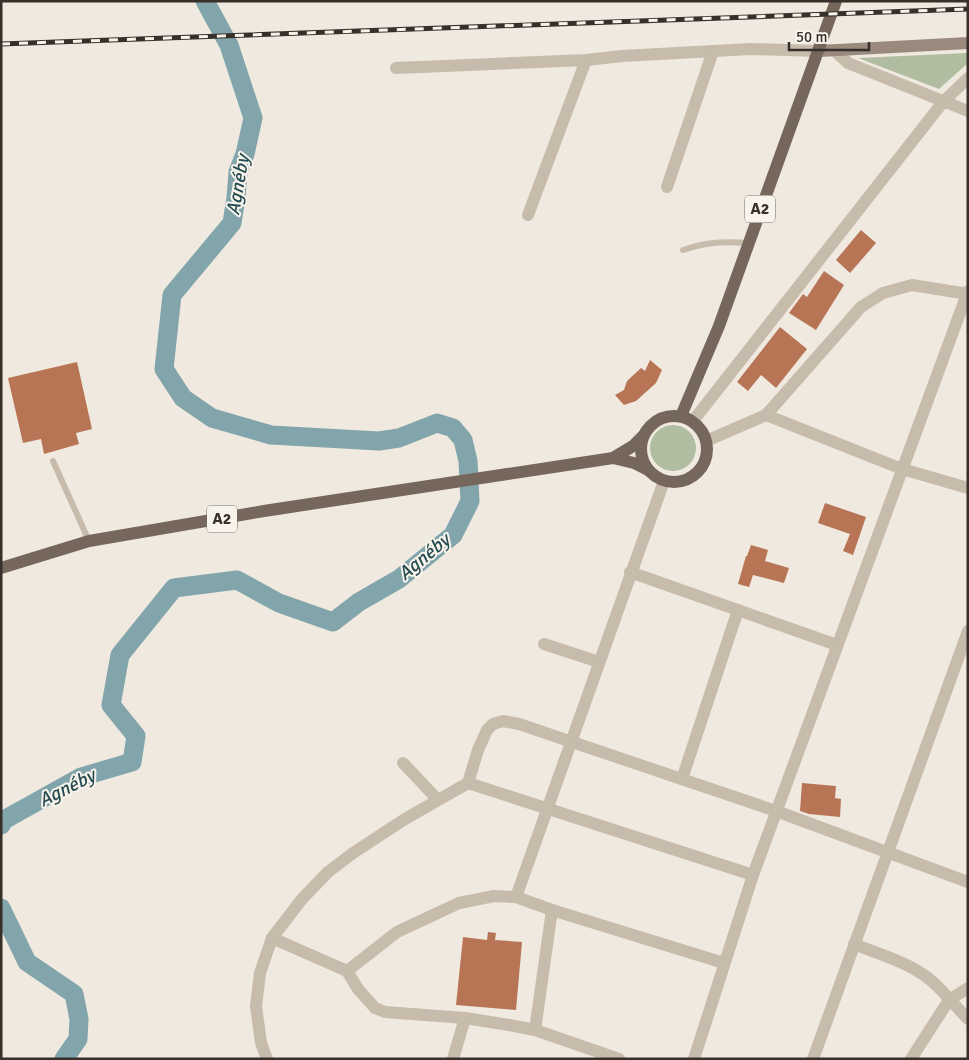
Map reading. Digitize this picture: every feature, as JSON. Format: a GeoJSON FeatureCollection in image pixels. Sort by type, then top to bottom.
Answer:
{"type":"FeatureCollection","features":[{"type":"Feature","properties":{"kind":"main road","name":"A2"},"geometry":{"type":"LineString","coordinates":[[687,418],[788,130],[819,51],[836,1]]}},
{"type":"Feature","properties":{"kind":"main road"},"geometry":{"type":"LineString","coordinates":[[819,51],[968,43]]}},
{"type":"Feature","properties":{"kind":"main road"},"geometry":{"type":"LineString","coordinates":[[669,415],[687,418],[704,433],[707,451],[705,461],[696,473],[684,481],[664,481],[648,470],[641,454],[640,444],[649,426],[658,419],[669,415]]}},
{"type":"Feature","properties":{"kind":"main road","name":"A2"},"geometry":{"type":"LineString","coordinates":[[613,458],[632,446],[643,436]]}},
{"type":"Feature","properties":{"kind":"main road","name":"A2"},"geometry":{"type":"LineString","coordinates":[[1,568],[89,541],[274,510],[613,458],[634,463],[648,470]]}},
{"type":"Feature","properties":{"kind":"street"},"geometry":{"type":"LineString","coordinates":[[396,68],[586,60],[622,56],[751,49],[819,51]]}},
{"type":"Feature","properties":{"kind":"street"},"geometry":{"type":"LineString","coordinates":[[835,50],[848,63],[968,111]]}},
{"type":"Feature","properties":{"kind":"street"},"geometry":{"type":"LineString","coordinates":[[667,187],[713,51]]}},
{"type":"Feature","properties":{"kind":"street"},"geometry":{"type":"LineString","coordinates":[[528,215],[586,60]]}},
{"type":"Feature","properties":{"kind":"street"},"geometry":{"type":"LineString","coordinates":[[687,418],[943,102],[968,78]]}},
{"type":"Feature","properties":{"kind":"street"},"geometry":{"type":"LineString","coordinates":[[694,1059],[753,875],[967,293],[912,285],[883,293],[861,307],[766,414],[706,440]]}},
{"type":"Feature","properties":{"kind":"street"},"geometry":{"type":"LineString","coordinates":[[766,414],[902,469],[968,488]]}},
{"type":"Feature","properties":{"kind":"street"},"geometry":{"type":"LineString","coordinates":[[516,897],[630,572],[664,481]]}},
{"type":"Feature","properties":{"kind":"street"},"geometry":{"type":"LineString","coordinates":[[630,572],[837,645]]}},
{"type":"Feature","properties":{"kind":"street"},"geometry":{"type":"LineString","coordinates":[[682,779],[738,610]]}},
{"type":"Feature","properties":{"kind":"street"},"geometry":{"type":"LineString","coordinates":[[813,1059],[968,631]]}},
{"type":"Feature","properties":{"kind":"street"},"geometry":{"type":"LineString","coordinates":[[544,644],[599,662]]}},
{"type":"Feature","properties":{"kind":"street"},"geometry":{"type":"LineString","coordinates":[[267,1059],[261,1043],[256,1006],[260,973],[272,938],[302,899],[328,872],[353,853],[468,782],[478,750],[487,730],[493,724],[503,721],[571,740],[776,811],[968,882]]}},
{"type":"Feature","properties":{"kind":"street"},"geometry":{"type":"LineString","coordinates":[[403,764],[438,800]]}},
{"type":"Feature","properties":{"kind":"street"},"geometry":{"type":"LineString","coordinates":[[468,782],[753,875]]}},
{"type":"Feature","properties":{"kind":"street"},"geometry":{"type":"LineString","coordinates":[[347,971],[397,932],[459,903],[494,896],[516,897],[552,910],[724,963]]}},
{"type":"Feature","properties":{"kind":"street"},"geometry":{"type":"LineString","coordinates":[[535,1030],[552,910]]}},
{"type":"Feature","properties":{"kind":"street"},"geometry":{"type":"LineString","coordinates":[[272,938],[347,971],[358,989],[374,1008],[384,1012],[465,1018],[535,1030],[619,1059]]}},
{"type":"Feature","properties":{"kind":"street"},"geometry":{"type":"LineString","coordinates":[[854,944],[908,965],[939,987],[948,1000],[968,1019]]}},
{"type":"Feature","properties":{"kind":"street"},"geometry":{"type":"LineString","coordinates":[[911,1059],[948,1000],[968,988]]}},
{"type":"Feature","properties":{"kind":"street"},"geometry":{"type":"LineString","coordinates":[[453,1059],[465,1018]]}},
{"type":"Feature","properties":{"kind":"lane"},"geometry":{"type":"LineString","coordinates":[[683,250],[703,243],[722,240],[748,243]]}},
{"type":"Feature","properties":{"kind":"lane"},"geometry":{"type":"LineString","coordinates":[[53,460],[89,541]]}},
{"type":"Feature","properties":{"kind":"green space"},"geometry":{"type":"Polygon","coordinates":[[[968,53],[968,63],[939,89],[858,58],[968,53]]]}},
{"type":"Feature","properties":{"kind":"green space"},"geometry":{"type":"Polygon","coordinates":[[[669,425],[677,425],[686,429],[692,435],[696,448],[692,461],[686,467],[677,471],[669,471],[660,467],[654,461],[650,452],[650,444],[654,435],[660,429],[669,425]]]}},
{"type":"Feature","properties":{"kind":"building"},"geometry":{"type":"Polygon","coordinates":[[[861,230],[876,243],[850,273],[836,260],[861,230]]]}},
{"type":"Feature","properties":{"kind":"building"},"geometry":{"type":"Polygon","coordinates":[[[824,271],[844,285],[816,330],[789,313],[803,294],[807,297],[824,271]]]}},
{"type":"Feature","properties":{"kind":"building"},"geometry":{"type":"Polygon","coordinates":[[[780,327],[807,349],[776,388],[761,375],[748,391],[737,382],[780,327]]]}},
{"type":"Feature","properties":{"kind":"building"},"geometry":{"type":"Polygon","coordinates":[[[650,360],[662,370],[656,383],[636,401],[624,405],[615,395],[624,390],[627,381],[641,368],[645,371],[650,360]]]}},
{"type":"Feature","properties":{"kind":"building"},"geometry":{"type":"Polygon","coordinates":[[[77,362],[92,429],[76,433],[79,444],[44,454],[41,439],[23,443],[8,378],[77,362]]]}},
{"type":"Feature","properties":{"kind":"building"},"geometry":{"type":"Polygon","coordinates":[[[825,503],[866,517],[853,555],[843,551],[850,534],[818,523],[825,503]]]}},
{"type":"Feature","properties":{"kind":"building"},"geometry":{"type":"Polygon","coordinates":[[[751,545],[768,550],[765,561],[789,568],[784,583],[753,575],[749,587],[738,584],[751,545]]]}},
{"type":"Feature","properties":{"kind":"building"},"geometry":{"type":"Polygon","coordinates":[[[802,783],[836,786],[835,798],[841,799],[840,817],[809,814],[800,811],[802,783]]]}},
{"type":"Feature","properties":{"kind":"building"},"geometry":{"type":"Polygon","coordinates":[[[488,932],[496,933],[495,940],[522,942],[516,1010],[456,1005],[463,937],[487,940],[488,932]]]}},
{"type":"Feature","properties":{"kind":"waterway","name":"Agnéby"},"geometry":{"type":"LineString","coordinates":[[1,825],[4,820],[81,777],[132,762],[136,736],[111,705],[120,655],[174,588],[237,580],[279,603],[333,622],[359,602],[399,579],[453,535],[470,501],[468,461],[463,440],[453,428],[437,423],[399,438],[379,441],[271,435],[212,418],[183,398],[164,369],[172,295],[232,223],[238,172],[245,154],[253,118],[229,45],[205,1]]}},
{"type":"Feature","properties":{"kind":"waterway","name":"Agnéby"},"geometry":{"type":"LineString","coordinates":[[1,908],[27,962],[74,994],[79,1019],[78,1039],[64,1059]]}},
{"type":"Feature","properties":{"kind":"railway"},"geometry":{"type":"LineString","coordinates":[[1,44],[968,9]]}}]}
